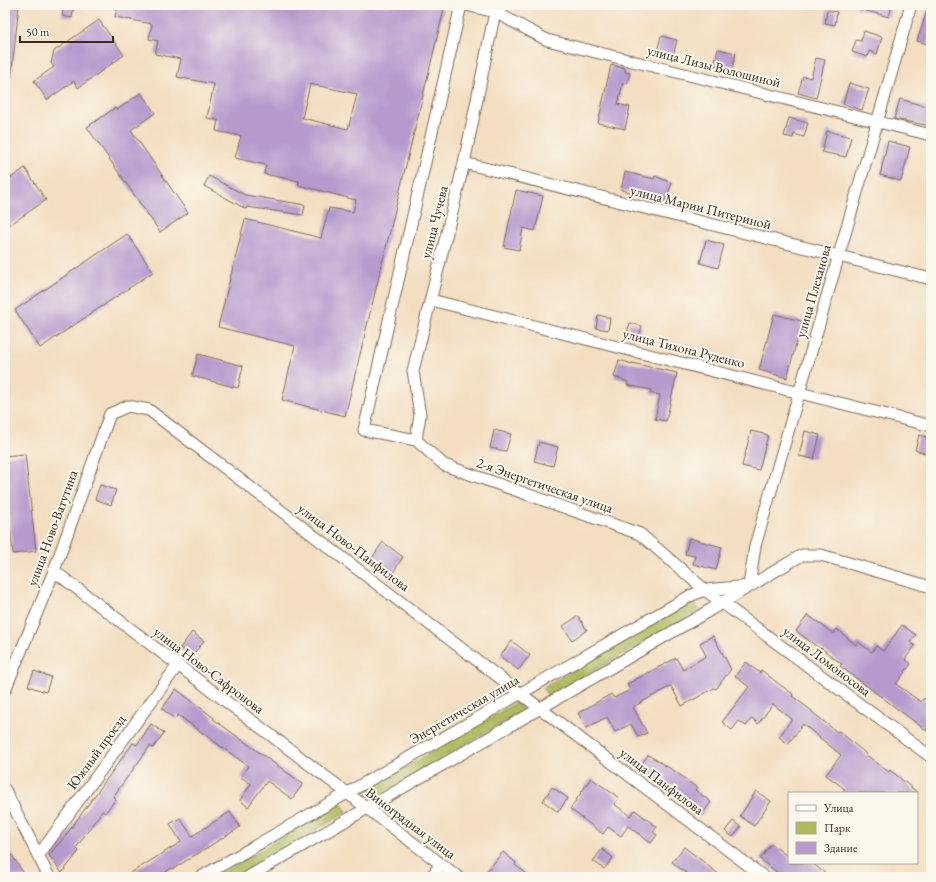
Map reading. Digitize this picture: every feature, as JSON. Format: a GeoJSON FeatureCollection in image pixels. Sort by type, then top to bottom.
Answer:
{"type":"FeatureCollection","features":[{"type":"Feature","properties":{"kind":"street","name":"улица Чучева"},"geometry":{"type":"LineString","coordinates":[[461,5],[364,430],[416,440],[420,415],[413,371],[464,164],[496,9]]}},
{"type":"Feature","properties":{"kind":"street"},"geometry":{"type":"LineString","coordinates":[[466,5],[496,9]]}},
{"type":"Feature","properties":{"kind":"street","name":"улица Плеханова"},"geometry":{"type":"LineString","coordinates":[[749,586],[755,546],[911,5]]}},
{"type":"Feature","properties":{"kind":"street","name":"улица Лизы Волошиной"},"geometry":{"type":"LineString","coordinates":[[496,9],[547,40],[931,136]]}},
{"type":"Feature","properties":{"kind":"street","name":"улица Марии Питериной"},"geometry":{"type":"LineString","coordinates":[[464,164],[931,279]]}},
{"type":"Feature","properties":{"kind":"street","name":"улица Тихона Руденко"},"geometry":{"type":"LineString","coordinates":[[431,300],[931,426]]}},
{"type":"Feature","properties":{"kind":"street","name":"улица Ново-Ватутина"},"geometry":{"type":"LineString","coordinates":[[5,690],[54,571],[110,414],[128,406],[149,410]]}},
{"type":"Feature","properties":{"kind":"street","name":"улица Ново-Панфилова"},"geometry":{"type":"LineString","coordinates":[[149,410],[541,708]]}},
{"type":"Feature","properties":{"kind":"street","name":"2-я Энергетическая улица"},"geometry":{"type":"LineString","coordinates":[[416,440],[444,465],[640,534],[705,590]]}},
{"type":"Feature","properties":{"kind":"street","name":"Энергетическая улица"},"geometry":{"type":"LineString","coordinates":[[248,877],[724,602],[802,555],[821,555],[931,587]]}},
{"type":"Feature","properties":{"kind":"street","name":"улица Ново-Сафронова"},"geometry":{"type":"LineString","coordinates":[[54,571],[347,794]]}},
{"type":"Feature","properties":{"kind":"street","name":"Энергетическая улица"},"geometry":{"type":"LineString","coordinates":[[201,877],[690,596],[705,590],[749,586]]}},
{"type":"Feature","properties":{"kind":"street","name":"улица Ломоносова"},"geometry":{"type":"LineString","coordinates":[[705,590],[724,602],[931,757]]}},
{"type":"Feature","properties":{"kind":"street","name":"Южный проезд"},"geometry":{"type":"LineString","coordinates":[[38,856],[178,665]]}},
{"type":"Feature","properties":{"kind":"street","name":"улица Панфилова"},"geometry":{"type":"LineString","coordinates":[[541,708],[764,877]]}},
{"type":"Feature","properties":{"kind":"street"},"geometry":{"type":"LineString","coordinates":[[5,790],[48,877]]}},
{"type":"Feature","properties":{"kind":"street","name":"Виноградная улица"},"geometry":{"type":"LineString","coordinates":[[347,794],[458,877]]}},
{"type":"Feature","properties":{"kind":"street"},"geometry":{"type":"LineString","coordinates":[[431,877],[441,864]]}},
{"type":"Feature","properties":{"kind":"green space"},"geometry":{"type":"Polygon","coordinates":[[[693,601],[699,610],[548,697],[543,688],[693,601]]]}},
{"type":"Feature","properties":{"kind":"green space"},"geometry":{"type":"Polygon","coordinates":[[[517,702],[523,711],[372,799],[367,790],[517,702]]]}},
{"type":"Feature","properties":{"kind":"green space"},"geometry":{"type":"Polygon","coordinates":[[[341,803],[347,812],[235,877],[215,877],[341,803]]]}},
{"type":"Feature","properties":{"kind":"building"},"geometry":{"type":"Polygon","coordinates":[[[5,5],[19,5],[11,78],[5,77],[5,5]]]}},
{"type":"Feature","properties":{"kind":"building"},"geometry":{"type":"Polygon","coordinates":[[[64,5],[74,5],[72,18],[62,16],[64,5]]]}},
{"type":"Feature","properties":{"kind":"building"},"geometry":{"type":"Polygon","coordinates":[[[118,5],[425,5],[444,9],[345,416],[282,400],[295,346],[218,327],[245,219],[321,238],[329,208],[353,212],[356,200],[298,185],[299,181],[264,174],[266,165],[235,158],[241,136],[216,131],[218,120],[207,118],[214,84],[177,77],[181,59],[155,54],[158,41],[149,39],[152,24],[115,17],[118,5]],[[310,84],[302,118],[348,129],[357,94],[310,84]]]}},
{"type":"Feature","properties":{"kind":"building"},"geometry":{"type":"Polygon","coordinates":[[[857,5],[892,5],[889,17],[856,8],[857,5]]]}},
{"type":"Feature","properties":{"kind":"building"},"geometry":{"type":"Polygon","coordinates":[[[929,5],[931,6],[931,36],[928,44],[917,41],[929,5]]]}},
{"type":"Feature","properties":{"kind":"building"},"geometry":{"type":"Polygon","coordinates":[[[827,10],[837,12],[835,25],[825,23],[827,10]]]}},
{"type":"Feature","properties":{"kind":"building"},"geometry":{"type":"Polygon","coordinates":[[[99,20],[124,55],[78,88],[74,81],[47,100],[34,81],[54,67],[51,63],[54,51],[99,20]]]}},
{"type":"Feature","properties":{"kind":"building"},"geometry":{"type":"Polygon","coordinates":[[[864,31],[882,37],[877,54],[869,51],[867,57],[852,52],[856,40],[861,41],[864,31]]]}},
{"type":"Feature","properties":{"kind":"building"},"geometry":{"type":"Polygon","coordinates":[[[661,36],[677,40],[673,56],[657,52],[661,36]]]}},
{"type":"Feature","properties":{"kind":"building"},"geometry":{"type":"Polygon","coordinates":[[[718,49],[736,53],[732,70],[714,65],[718,49]]]}},
{"type":"Feature","properties":{"kind":"building"},"geometry":{"type":"Polygon","coordinates":[[[816,58],[825,60],[816,98],[798,93],[803,76],[811,78],[816,58]]]}},
{"type":"Feature","properties":{"kind":"building"},"geometry":{"type":"Polygon","coordinates":[[[611,65],[625,68],[625,72],[630,73],[627,84],[623,83],[618,104],[630,107],[625,129],[598,123],[611,65]]]}},
{"type":"Feature","properties":{"kind":"building"},"geometry":{"type":"Polygon","coordinates":[[[849,83],[869,89],[862,110],[843,104],[849,83]]]}},
{"type":"Feature","properties":{"kind":"building"},"geometry":{"type":"Polygon","coordinates":[[[141,93],[155,113],[131,130],[188,213],[160,232],[87,127],[115,108],[117,110],[141,93]]]}},
{"type":"Feature","properties":{"kind":"building"},"geometry":{"type":"Polygon","coordinates":[[[900,99],[931,108],[931,126],[894,119],[900,99]]]}},
{"type":"Feature","properties":{"kind":"building"},"geometry":{"type":"Polygon","coordinates":[[[789,118],[808,123],[804,137],[794,134],[793,138],[784,136],[789,118]]]}},
{"type":"Feature","properties":{"kind":"building"},"geometry":{"type":"Polygon","coordinates":[[[827,131],[851,137],[846,157],[822,152],[827,131]]]}},
{"type":"Feature","properties":{"kind":"building"},"geometry":{"type":"Polygon","coordinates":[[[888,141],[910,147],[901,181],[880,175],[888,141]]]}},
{"type":"Feature","properties":{"kind":"building"},"geometry":{"type":"Polygon","coordinates":[[[25,168],[46,200],[5,228],[5,182],[25,168]]]}},
{"type":"Feature","properties":{"kind":"building"},"geometry":{"type":"Polygon","coordinates":[[[625,172],[654,179],[655,176],[672,183],[665,202],[648,196],[621,190],[625,172]]]}},
{"type":"Feature","properties":{"kind":"building"},"geometry":{"type":"Polygon","coordinates":[[[209,176],[245,195],[305,205],[303,215],[247,207],[246,209],[204,186],[209,176]]]}},
{"type":"Feature","properties":{"kind":"building"},"geometry":{"type":"Polygon","coordinates":[[[516,190],[543,196],[535,231],[523,228],[519,250],[504,247],[516,190]]]}},
{"type":"Feature","properties":{"kind":"building"},"geometry":{"type":"Polygon","coordinates":[[[127,234],[153,272],[40,348],[15,310],[127,234]]]}},
{"type":"Feature","properties":{"kind":"building"},"geometry":{"type":"Polygon","coordinates":[[[706,240],[724,245],[718,268],[700,263],[706,240]]]}},
{"type":"Feature","properties":{"kind":"building"},"geometry":{"type":"Polygon","coordinates":[[[774,314],[802,321],[787,378],[759,370],[774,314]]]}},
{"type":"Feature","properties":{"kind":"building"},"geometry":{"type":"Polygon","coordinates":[[[598,315],[610,318],[608,330],[596,328],[598,315]]]}},
{"type":"Feature","properties":{"kind":"building"},"geometry":{"type":"Polygon","coordinates":[[[630,323],[642,326],[638,340],[626,336],[630,323]]]}},
{"type":"Feature","properties":{"kind":"building"},"geometry":{"type":"Polygon","coordinates":[[[198,354],[243,366],[238,388],[192,376],[198,354]]]}},
{"type":"Feature","properties":{"kind":"building"},"geometry":{"type":"Polygon","coordinates":[[[619,360],[677,373],[666,421],[655,419],[660,395],[650,393],[651,390],[627,385],[628,382],[614,377],[619,360]]]}},
{"type":"Feature","properties":{"kind":"building"},"geometry":{"type":"Polygon","coordinates":[[[494,430],[511,434],[506,451],[490,448],[494,430]]]}},
{"type":"Feature","properties":{"kind":"building"},"geometry":{"type":"Polygon","coordinates":[[[751,431],[768,435],[759,470],[742,466],[751,431]]]}},
{"type":"Feature","properties":{"kind":"building"},"geometry":{"type":"Polygon","coordinates":[[[805,431],[820,435],[814,459],[799,456],[805,431]]]}},
{"type":"Feature","properties":{"kind":"building"},"geometry":{"type":"Polygon","coordinates":[[[919,435],[931,438],[931,455],[915,450],[919,435]]]}},
{"type":"Feature","properties":{"kind":"building"},"geometry":{"type":"Polygon","coordinates":[[[539,442],[558,447],[553,466],[534,461],[539,442]]]}},
{"type":"Feature","properties":{"kind":"building"},"geometry":{"type":"Polygon","coordinates":[[[25,454],[36,551],[13,554],[5,482],[5,456],[25,454]]]}},
{"type":"Feature","properties":{"kind":"building"},"geometry":{"type":"Polygon","coordinates":[[[100,485],[116,490],[111,505],[95,499],[100,485]]]}},
{"type":"Feature","properties":{"kind":"building"},"geometry":{"type":"Polygon","coordinates":[[[689,538],[722,547],[716,570],[693,564],[695,556],[685,554],[689,538]]]}},
{"type":"Feature","properties":{"kind":"building"},"geometry":{"type":"Polygon","coordinates":[[[383,542],[403,557],[392,574],[371,559],[383,542]]]}},
{"type":"Feature","properties":{"kind":"building"},"geometry":{"type":"Polygon","coordinates":[[[808,615],[834,634],[837,629],[856,645],[858,642],[872,652],[876,646],[883,651],[902,625],[916,635],[910,642],[915,646],[905,659],[911,664],[896,684],[921,702],[924,698],[931,704],[931,734],[840,666],[842,664],[796,631],[808,615]]]}},
{"type":"Feature","properties":{"kind":"building"},"geometry":{"type":"Polygon","coordinates":[[[578,616],[587,630],[572,640],[563,626],[578,616]]]}},
{"type":"Feature","properties":{"kind":"building"},"geometry":{"type":"Polygon","coordinates":[[[192,632],[204,641],[191,657],[180,648],[192,632]]]}},
{"type":"Feature","properties":{"kind":"building"},"geometry":{"type":"Polygon","coordinates":[[[713,636],[731,669],[716,689],[714,688],[682,706],[671,686],[633,707],[647,733],[638,737],[631,724],[615,732],[607,717],[586,728],[578,713],[611,694],[614,698],[630,690],[627,684],[676,658],[683,670],[706,656],[700,643],[713,636]]]}},
{"type":"Feature","properties":{"kind":"building"},"geometry":{"type":"Polygon","coordinates":[[[512,641],[530,655],[518,670],[500,656],[512,641]]]}},
{"type":"Feature","properties":{"kind":"building"},"geometry":{"type":"Polygon","coordinates":[[[746,662],[760,673],[761,670],[793,694],[792,696],[837,732],[839,731],[865,754],[889,772],[890,770],[917,792],[842,792],[845,789],[826,775],[841,755],[803,724],[788,744],[779,737],[792,719],[773,704],[758,724],[752,718],[746,726],[739,721],[732,730],[722,722],[749,687],[735,676],[746,662]]]}},
{"type":"Feature","properties":{"kind":"building"},"geometry":{"type":"Polygon","coordinates":[[[34,671],[51,677],[46,692],[28,686],[34,671]]]}},
{"type":"Feature","properties":{"kind":"building"},"geometry":{"type":"Polygon","coordinates":[[[176,689],[214,718],[213,719],[303,784],[292,799],[267,781],[248,807],[240,800],[251,784],[241,777],[248,766],[178,715],[175,719],[162,709],[176,689]]]}},
{"type":"Feature","properties":{"kind":"building"},"geometry":{"type":"Polygon","coordinates":[[[151,724],[164,733],[153,748],[150,746],[113,797],[116,799],[105,813],[102,811],[76,848],[79,851],[62,873],[49,855],[66,835],[133,743],[137,745],[151,724]]]}},
{"type":"Feature","properties":{"kind":"building"},"geometry":{"type":"Polygon","coordinates":[[[648,755],[676,772],[697,788],[695,790],[711,802],[701,816],[672,792],[639,768],[648,755]]]}},
{"type":"Feature","properties":{"kind":"building"},"geometry":{"type":"Polygon","coordinates":[[[591,778],[619,798],[614,804],[630,816],[635,810],[657,827],[653,832],[657,835],[651,843],[628,826],[621,836],[608,827],[603,834],[570,809],[591,778]]]}},
{"type":"Feature","properties":{"kind":"building"},"geometry":{"type":"Polygon","coordinates":[[[552,787],[568,798],[558,812],[543,801],[552,787]]]}},
{"type":"Feature","properties":{"kind":"building"},"geometry":{"type":"Polygon","coordinates":[[[756,791],[771,801],[754,826],[740,816],[756,791]]]}},
{"type":"Feature","properties":{"kind":"building"},"geometry":{"type":"Polygon","coordinates":[[[230,812],[240,827],[173,869],[172,868],[159,877],[124,877],[181,842],[170,824],[180,818],[192,836],[230,812]]]}},
{"type":"Feature","properties":{"kind":"building"},"geometry":{"type":"Polygon","coordinates":[[[733,821],[741,827],[733,837],[725,831],[733,821]]]}},
{"type":"Feature","properties":{"kind":"building"},"geometry":{"type":"Polygon","coordinates":[[[5,844],[26,877],[5,877],[5,844]]]}},
{"type":"Feature","properties":{"kind":"building"},"geometry":{"type":"Polygon","coordinates":[[[771,844],[788,856],[788,864],[813,864],[830,877],[783,877],[760,859],[771,844]]]}},
{"type":"Feature","properties":{"kind":"building"},"geometry":{"type":"Polygon","coordinates":[[[684,847],[722,877],[691,877],[672,862],[684,847]]]}},
{"type":"Feature","properties":{"kind":"building"},"geometry":{"type":"Polygon","coordinates":[[[602,849],[613,858],[604,869],[593,861],[602,849]]]}},
{"type":"Feature","properties":{"kind":"building"},"geometry":{"type":"Polygon","coordinates":[[[503,852],[516,863],[515,865],[531,877],[494,877],[487,871],[503,852]]]}}]}
